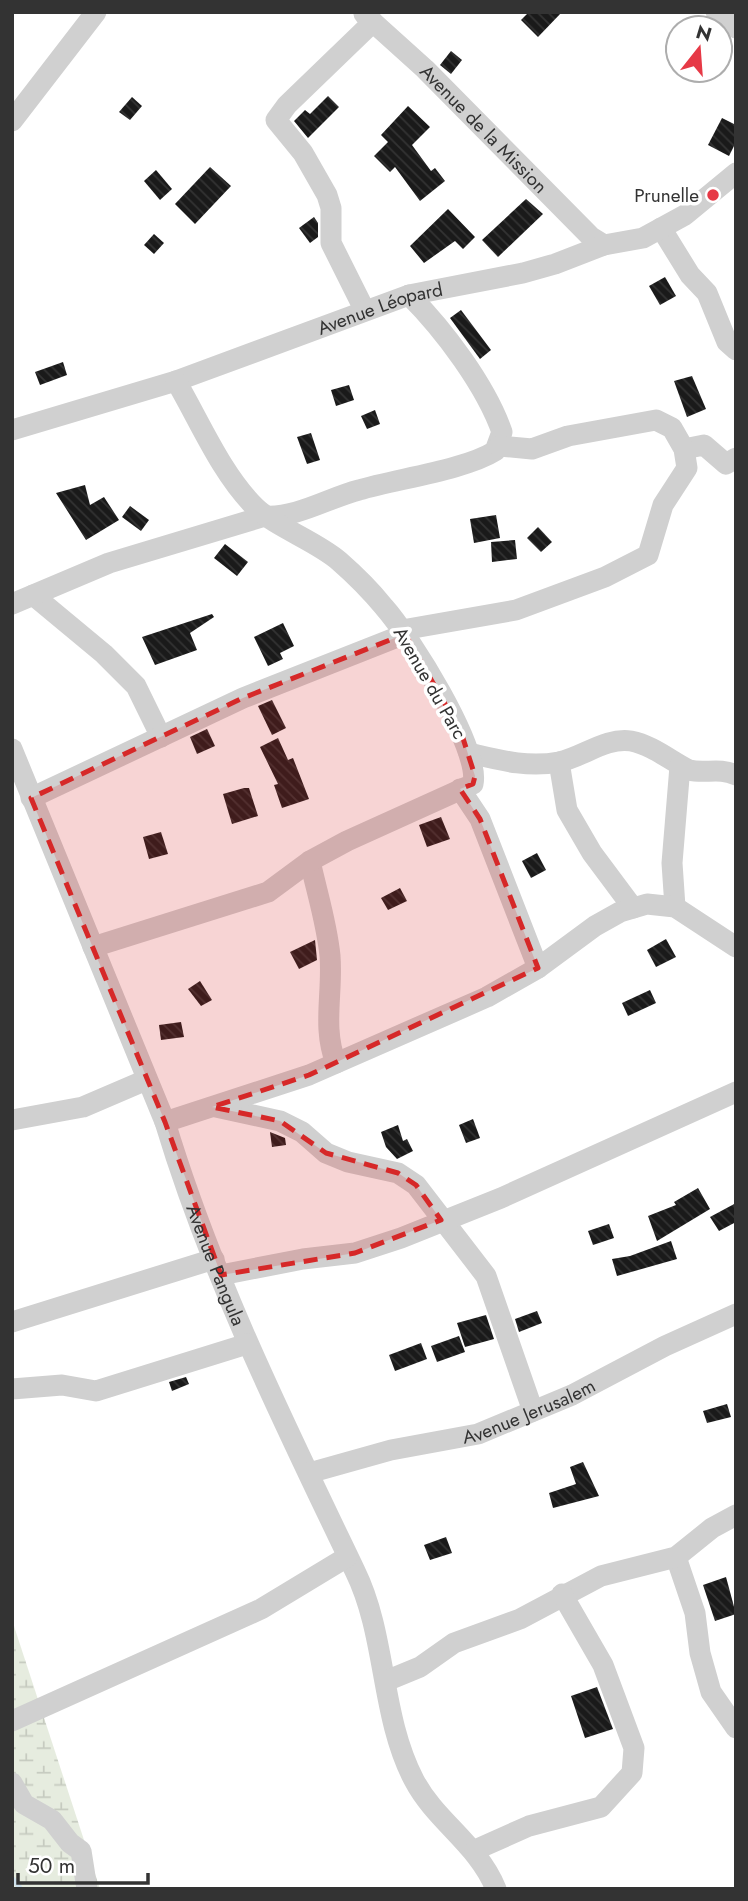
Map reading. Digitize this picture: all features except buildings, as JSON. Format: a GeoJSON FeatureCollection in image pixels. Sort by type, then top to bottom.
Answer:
{"type":"FeatureCollection","features":[{"type":"Feature","properties":{"kind":"street"},"geometry":{"type":"LineString","coordinates":[[12,121],[96,12]]}},
{"type":"Feature","properties":{"kind":"street"},"geometry":{"type":"LineString","coordinates":[[716,12],[736,28]]}},
{"type":"Feature","properties":{"kind":"street"},"geometry":{"type":"LineString","coordinates":[[364,309],[331,243],[331,208],[327,195],[303,153],[276,120],[368,17]]}},
{"type":"Feature","properties":{"kind":"street","name":"Avenue de la Mission"},"geometry":{"type":"LineString","coordinates":[[368,17],[425,69],[591,237],[604,246]]}},
{"type":"Feature","properties":{"kind":"street","name":"Avenue Léopard"},"geometry":{"type":"LineString","coordinates":[[12,430],[176,381],[364,309],[409,295],[468,285],[555,264],[604,246],[624,244],[685,215],[736,173]]}},
{"type":"Feature","properties":{"kind":"street"},"geometry":{"type":"LineString","coordinates":[[661,228],[690,275],[707,293],[727,342],[736,350]]}},
{"type":"Feature","properties":{"kind":"street"},"geometry":{"type":"LineString","coordinates":[[12,604],[109,563],[265,516],[287,516],[357,490],[489,455],[499,446],[502,432],[493,408],[428,314],[409,295]]}},
{"type":"Feature","properties":{"kind":"street","name":"Avenue du Parc"},"geometry":{"type":"LineString","coordinates":[[176,381],[236,483],[265,516],[338,561],[384,607],[403,632],[461,732],[469,753],[474,767],[473,784],[460,789]]}},
{"type":"Feature","properties":{"kind":"street"},"geometry":{"type":"LineString","coordinates":[[31,798],[314,668],[403,632],[516,610],[605,578],[648,555],[663,505],[687,468],[684,449],[672,428],[663,421],[648,419],[568,436],[532,449],[499,446]]}},
{"type":"Feature","properties":{"kind":"street"},"geometry":{"type":"LineString","coordinates":[[684,449],[704,445],[726,464],[736,457]]}},
{"type":"Feature","properties":{"kind":"street"},"geometry":{"type":"LineString","coordinates":[[33,595],[104,654],[136,686],[161,737]]}},
{"type":"Feature","properties":{"kind":"street"},"geometry":{"type":"LineString","coordinates":[[469,753],[516,765],[559,762],[620,741],[645,745],[680,766],[698,772],[711,769],[736,775]]}},
{"type":"Feature","properties":{"kind":"street","name":"Avenue Pangula"},"geometry":{"type":"LineString","coordinates":[[12,749],[17,774],[31,798],[165,1122],[180,1171],[247,1344],[367,1600],[399,1743],[414,1780],[444,1819],[475,1850]]}},
{"type":"Feature","properties":{"kind":"street"},"geometry":{"type":"LineString","coordinates":[[559,762],[566,810],[592,853],[633,908]]}},
{"type":"Feature","properties":{"kind":"street"},"geometry":{"type":"LineString","coordinates":[[675,907],[672,863],[680,766]]}},
{"type":"Feature","properties":{"kind":"street"},"geometry":{"type":"LineString","coordinates":[[93,947],[268,892],[310,862],[460,789],[480,819],[538,968]]}},
{"type":"Feature","properties":{"kind":"street"},"geometry":{"type":"LineString","coordinates":[[310,862],[329,953],[331,984],[327,1031],[336,1063]]}},
{"type":"Feature","properties":{"kind":"street"},"geometry":{"type":"LineString","coordinates":[[165,1122],[309,1075],[487,997],[538,968],[595,926],[633,908],[647,904],[675,907],[708,926],[736,947]]}},
{"type":"Feature","properties":{"kind":"street"},"geometry":{"type":"LineString","coordinates":[[12,1120],[83,1107],[146,1080]]}},
{"type":"Feature","properties":{"kind":"street"},"geometry":{"type":"LineString","coordinates":[[12,1322],[218,1267],[355,1253],[401,1238],[501,1198],[736,1091]]}},
{"type":"Feature","properties":{"kind":"street"},"geometry":{"type":"LineString","coordinates":[[214,1106],[280,1121],[302,1132],[326,1153],[348,1162],[398,1173],[416,1185],[486,1276],[533,1411]]}},
{"type":"Feature","properties":{"kind":"street","name":"Avenue Jerusalem"},"geometry":{"type":"LineString","coordinates":[[309,1473],[391,1450],[478,1434],[533,1411],[736,1314]]}},
{"type":"Feature","properties":{"kind":"street"},"geometry":{"type":"LineString","coordinates":[[12,1389],[62,1385],[96,1391],[247,1344]]}},
{"type":"Feature","properties":{"kind":"street"},"geometry":{"type":"LineString","coordinates":[[386,1681],[420,1667],[454,1643],[520,1619],[562,1594],[619,1569],[676,1557],[712,1528],[736,1515]]}},
{"type":"Feature","properties":{"kind":"street"},"geometry":{"type":"LineString","coordinates":[[12,1721],[261,1609],[347,1557]]}},
{"type":"Feature","properties":{"kind":"street"},"geometry":{"type":"LineString","coordinates":[[676,1557],[695,1613],[700,1653],[711,1692],[736,1728]]}},
{"type":"Feature","properties":{"kind":"street"},"geometry":{"type":"LineString","coordinates":[[496,1889],[487,1867],[475,1850],[529,1826],[601,1807],[632,1773],[634,1748],[603,1665],[562,1594]]}},
{"type":"Feature","properties":{"kind":"street"},"geometry":{"type":"LineString","coordinates":[[12,1783],[24,1804],[52,1821],[70,1843],[82,1852],[87,1889]]}},
{"type":"Feature","properties":{"kind":"highlighted area"},"geometry":{"type":"Polygon","coordinates":[[[405,634],[461,732],[475,776],[473,784],[460,789],[480,819],[538,968],[309,1075],[212,1107],[280,1121],[326,1153],[398,1173],[416,1185],[441,1220],[355,1253],[221,1275],[165,1122],[31,798],[243,698],[405,634]]]}},
{"type":"Feature","properties":{"kind":"green space"},"geometry":{"type":"Polygon","coordinates":[[[12,1620],[100,1889],[12,1889],[12,1620]]]}},
{"type":"Feature","properties":{"kind":"waterway"},"geometry":{"type":"LineString","coordinates":[[12,1878],[21,1889]]}},
{"type":"Feature","properties":{"kind":"place","name":"Prunelle"},"geometry":{"type":"Point","coordinates":[713,195]}}]}
